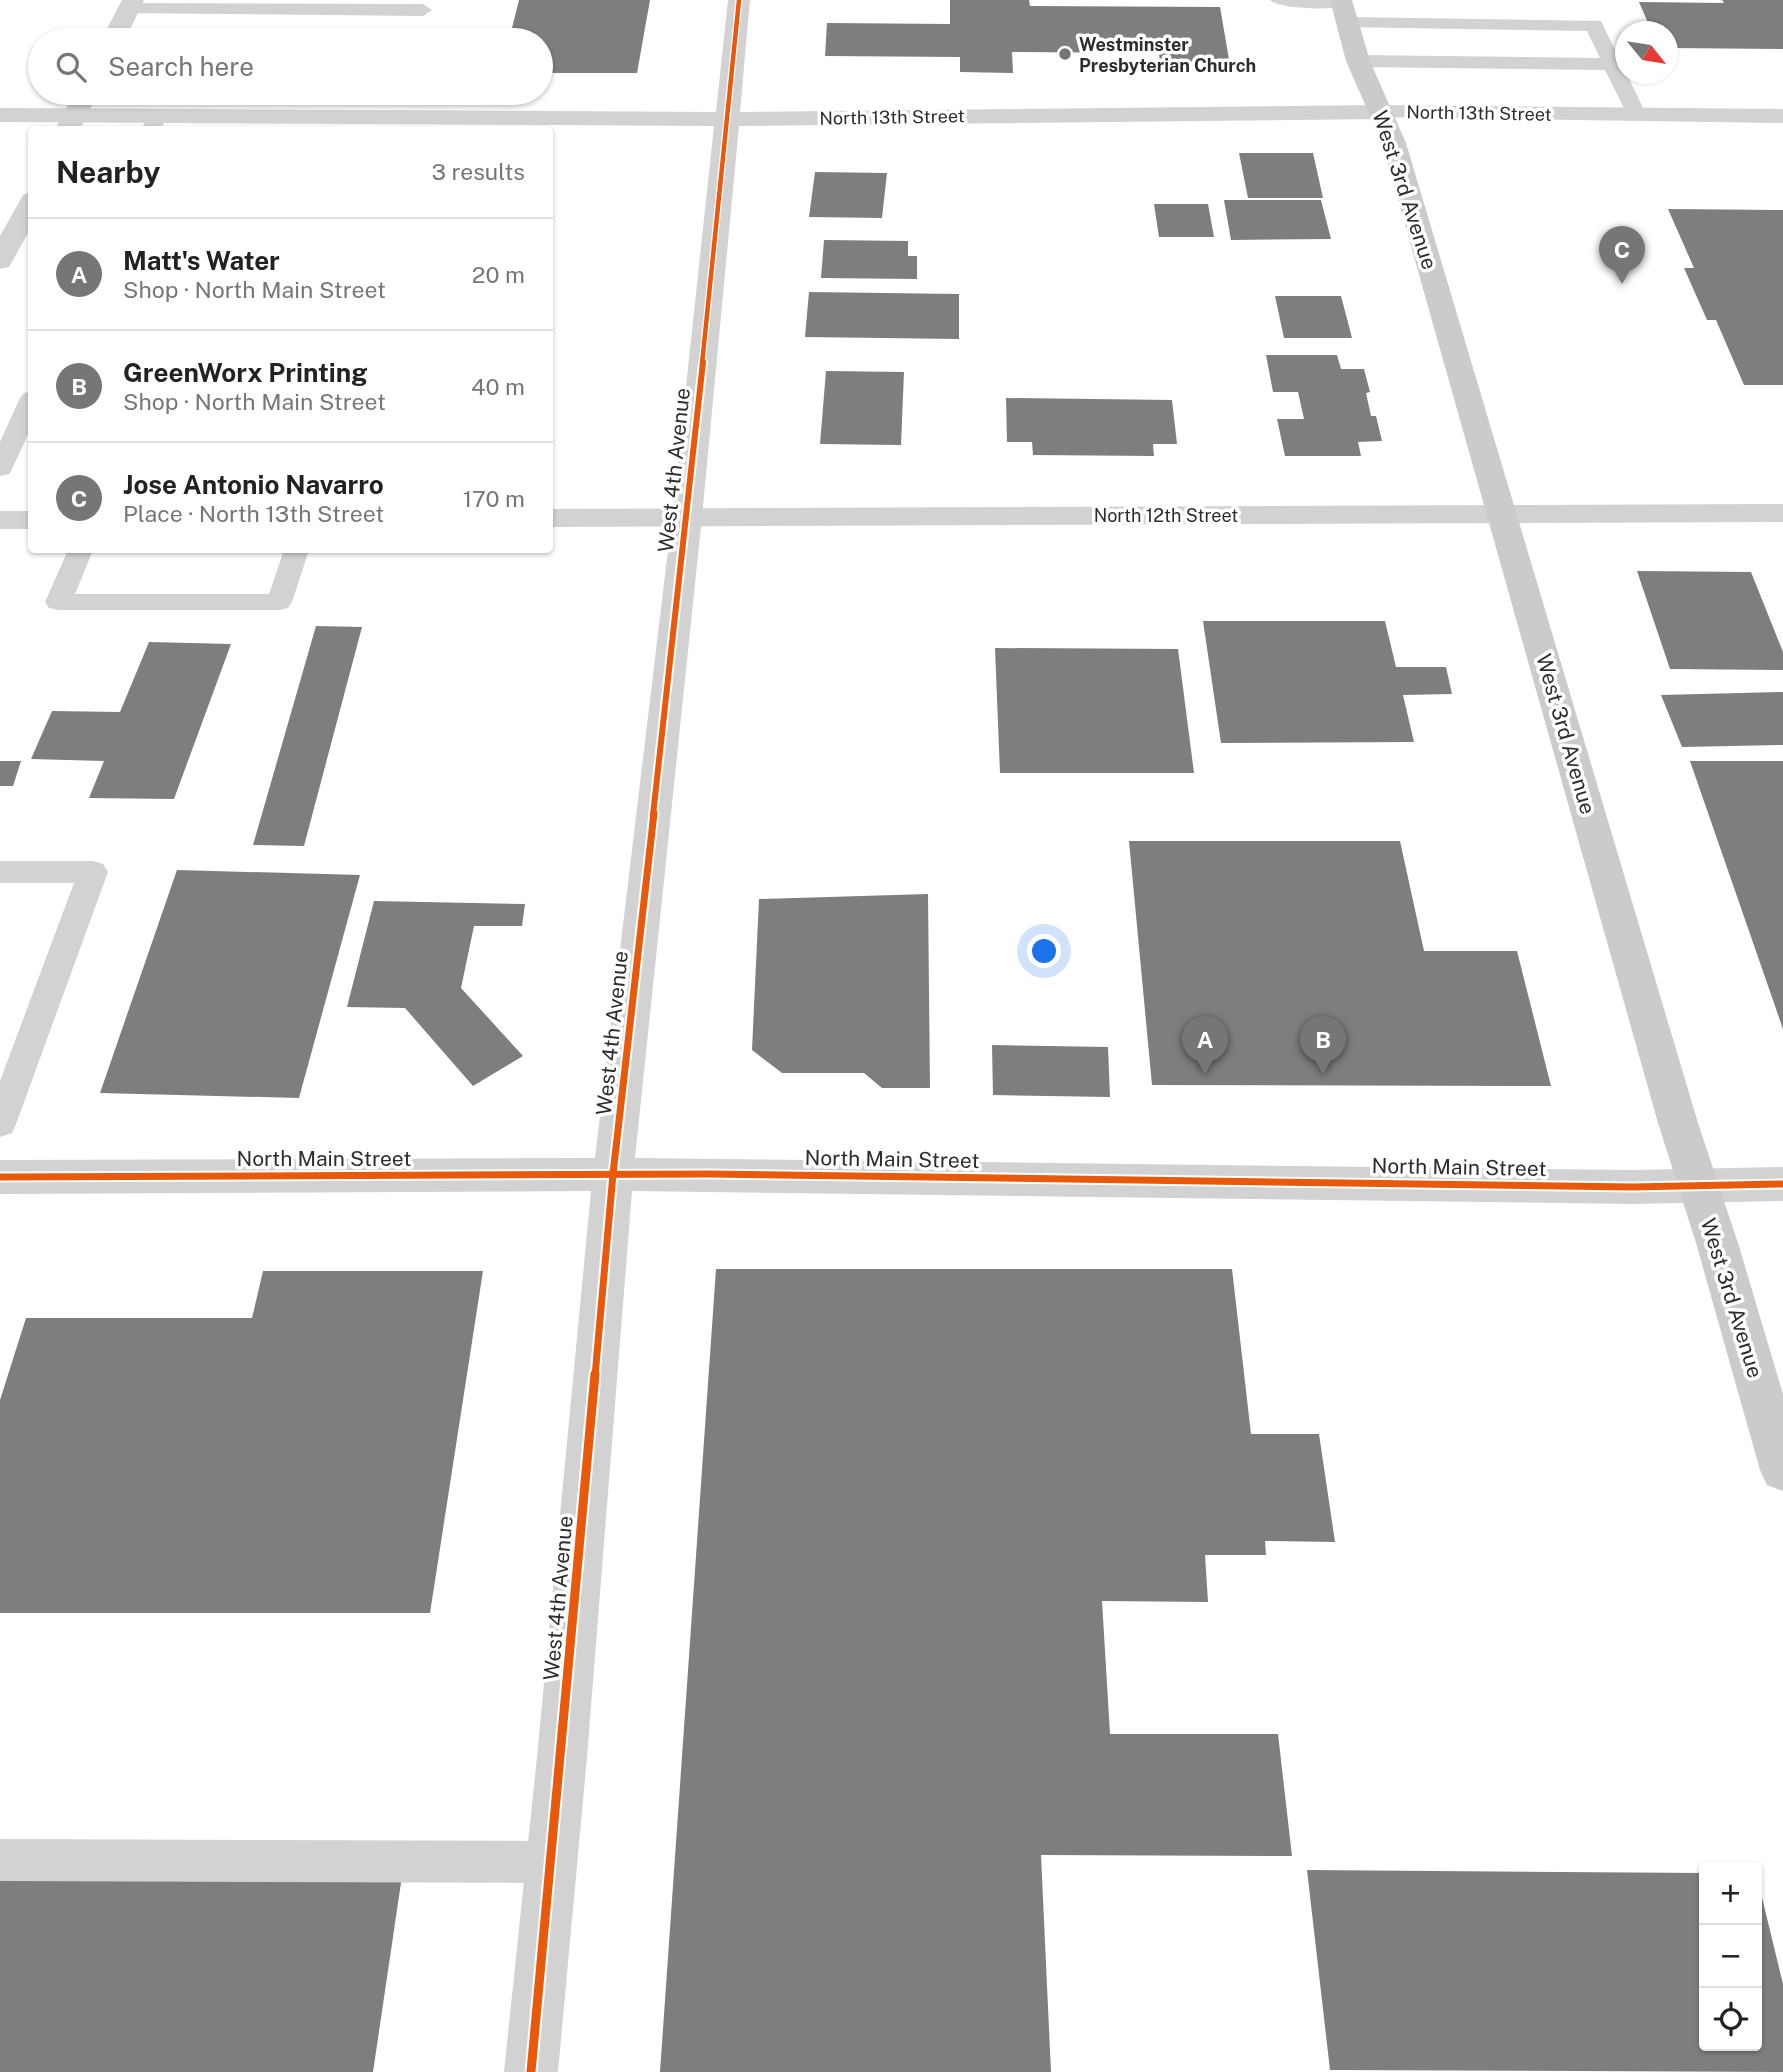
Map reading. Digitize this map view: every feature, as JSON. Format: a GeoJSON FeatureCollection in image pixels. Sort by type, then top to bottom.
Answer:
{"type":"FeatureCollection","features":[{"type":"Feature","properties":{"kind":"main road","name":"West 3rd Avenue"},"geometry":{"type":"LineString","coordinates":[[1344,9],[1358,61],[1394,143],[1783,1470]]}},
{"type":"Feature","properties":{"kind":"street","name":"West 4th Avenue"},"geometry":{"type":"LineString","coordinates":[[531,2072],[613,1174],[687,517],[739,0]]}},
{"type":"Feature","properties":{"kind":"street"},"geometry":{"type":"LineString","coordinates":[[119,28],[130,5]]}},
{"type":"Feature","properties":{"kind":"street"},"geometry":{"type":"LineString","coordinates":[[71,122],[80,105]]}},
{"type":"Feature","properties":{"kind":"street","name":"North 13th Street"},"geometry":{"type":"LineString","coordinates":[[0,115],[71,122],[728,119],[1381,111],[1637,117],[1783,116]]}},
{"type":"Feature","properties":{"kind":"street"},"geometry":{"type":"LineString","coordinates":[[0,261],[9,228],[28,205]]}},
{"type":"Feature","properties":{"kind":"street","name":"North 12th Street"},"geometry":{"type":"LineString","coordinates":[[553,518],[1783,513]]}},
{"type":"Feature","properties":{"kind":"street"},"geometry":{"type":"LineString","coordinates":[[0,520],[28,520]]}},
{"type":"Feature","properties":{"kind":"street","name":"North Main Street"},"geometry":{"type":"LineString","coordinates":[[0,1177],[613,1174],[1698,1186],[1783,1184]]}},
{"type":"Feature","properties":{"kind":"lane"},"geometry":{"type":"LineString","coordinates":[[1279,0],[1344,9],[1594,25],[1637,117]]}},
{"type":"Feature","properties":{"kind":"lane"},"geometry":{"type":"LineString","coordinates":[[130,5],[423,10]]}},
{"type":"Feature","properties":{"kind":"lane"},"geometry":{"type":"LineString","coordinates":[[1358,61],[1612,64]]}},
{"type":"Feature","properties":{"kind":"lane"},"geometry":{"type":"LineString","coordinates":[[0,469],[28,407]]}},
{"type":"Feature","properties":{"kind":"lane"},"geometry":{"type":"LineString","coordinates":[[79,553],[58,602],[279,602],[295,553]]}},
{"type":"Feature","properties":{"kind":"lane"},"geometry":{"type":"LineString","coordinates":[[0,872],[93,872],[0,1124]]}},
{"type":"Feature","properties":{"kind":"lane"},"geometry":{"type":"LineString","coordinates":[[0,1860],[551,1862]]}},
{"type":"Feature","properties":{"kind":"building"},"geometry":{"type":"Polygon","coordinates":[[[519,0],[650,0],[637,73],[553,73],[553,28],[512,28],[519,0]]]}},
{"type":"Feature","properties":{"kind":"building"},"geometry":{"type":"Polygon","coordinates":[[[950,0],[1029,0],[1030,6],[1220,7],[1231,71],[1161,71],[1159,53],[1012,52],[1013,73],[960,72],[960,57],[825,56],[827,23],[950,24],[950,0]]]}},
{"type":"Feature","properties":{"kind":"building"},"geometry":{"type":"Polygon","coordinates":[[[1722,0],[1783,0],[1783,49],[1678,48],[1678,21],[1647,21],[1639,2],[1724,3],[1722,0]]]}},
{"type":"Feature","properties":{"kind":"building"},"geometry":{"type":"Polygon","coordinates":[[[1239,153],[1313,153],[1323,198],[1248,198],[1239,153]]]}},
{"type":"Feature","properties":{"kind":"building"},"geometry":{"type":"Polygon","coordinates":[[[815,172],[887,173],[882,218],[809,217],[815,172]]]}},
{"type":"Feature","properties":{"kind":"building"},"geometry":{"type":"Polygon","coordinates":[[[1224,200],[1321,200],[1331,239],[1231,240],[1224,200]]]}},
{"type":"Feature","properties":{"kind":"building"},"geometry":{"type":"Polygon","coordinates":[[[1154,204],[1208,204],[1214,237],[1159,237],[1154,204]]]}},
{"type":"Feature","properties":{"kind":"building"},"geometry":{"type":"Polygon","coordinates":[[[1668,209],[1783,210],[1783,385],[1744,385],[1716,320],[1707,320],[1684,268],[1694,268],[1668,209]]]}},
{"type":"Feature","properties":{"kind":"building"},"geometry":{"type":"Polygon","coordinates":[[[824,240],[908,241],[908,256],[917,256],[917,279],[821,278],[824,240]]]}},
{"type":"Feature","properties":{"kind":"building"},"geometry":{"type":"Polygon","coordinates":[[[809,292],[959,294],[959,339],[805,337],[809,292]]]}},
{"type":"Feature","properties":{"kind":"building"},"geometry":{"type":"Polygon","coordinates":[[[1275,296],[1341,296],[1352,338],[1284,338],[1275,296]]]}},
{"type":"Feature","properties":{"kind":"building"},"geometry":{"type":"Polygon","coordinates":[[[1266,355],[1337,355],[1341,369],[1364,369],[1370,392],[1366,393],[1371,416],[1376,416],[1382,441],[1358,442],[1361,456],[1285,456],[1277,419],[1304,419],[1298,392],[1273,392],[1266,355]]]}},
{"type":"Feature","properties":{"kind":"building"},"geometry":{"type":"Polygon","coordinates":[[[826,371],[904,372],[901,445],[820,444],[826,371]]]}},
{"type":"Feature","properties":{"kind":"building"},"geometry":{"type":"Polygon","coordinates":[[[1006,398],[1172,400],[1177,444],[1153,444],[1154,456],[1033,455],[1032,442],[1007,442],[1006,398]]]}},
{"type":"Feature","properties":{"kind":"building"},"geometry":{"type":"Polygon","coordinates":[[[1637,571],[1751,572],[1783,652],[1783,670],[1670,669],[1637,571]]]}},
{"type":"Feature","properties":{"kind":"building"},"geometry":{"type":"Polygon","coordinates":[[[1203,621],[1385,621],[1396,667],[1446,667],[1452,694],[1403,695],[1414,742],[1221,743],[1203,621]]]}},
{"type":"Feature","properties":{"kind":"building"},"geometry":{"type":"Polygon","coordinates":[[[316,626],[362,627],[304,846],[253,845],[316,626]]]}},
{"type":"Feature","properties":{"kind":"building"},"geometry":{"type":"Polygon","coordinates":[[[149,642],[231,644],[174,799],[89,798],[104,761],[31,759],[52,711],[120,712],[149,642]]]}},
{"type":"Feature","properties":{"kind":"building"},"geometry":{"type":"Polygon","coordinates":[[[995,648],[1178,649],[1194,773],[1000,773],[995,648]]]}},
{"type":"Feature","properties":{"kind":"building"},"geometry":{"type":"Polygon","coordinates":[[[1783,692],[1783,745],[1682,747],[1661,695],[1783,692]]]}},
{"type":"Feature","properties":{"kind":"building"},"geometry":{"type":"Polygon","coordinates":[[[0,761],[21,761],[13,786],[0,786],[0,761]]]}},
{"type":"Feature","properties":{"kind":"building"},"geometry":{"type":"Polygon","coordinates":[[[1690,761],[1783,761],[1783,1029],[1690,761]]]}},
{"type":"Feature","properties":{"kind":"building"},"geometry":{"type":"Polygon","coordinates":[[[1129,841],[1400,841],[1424,951],[1517,951],[1551,1086],[1152,1085],[1129,841]]]}},
{"type":"Feature","properties":{"kind":"building"},"geometry":{"type":"Polygon","coordinates":[[[177,870],[360,875],[299,1098],[100,1093],[177,870]]]}},
{"type":"Feature","properties":{"kind":"building"},"geometry":{"type":"Polygon","coordinates":[[[928,894],[930,1088],[882,1088],[864,1073],[782,1073],[752,1050],[759,899],[928,894]]]}},
{"type":"Feature","properties":{"kind":"building"},"geometry":{"type":"Polygon","coordinates":[[[374,901],[525,904],[522,926],[474,926],[461,988],[523,1056],[473,1086],[405,1008],[347,1007],[374,901]]]}},
{"type":"Feature","properties":{"kind":"building"},"geometry":{"type":"Polygon","coordinates":[[[992,1045],[1108,1047],[1110,1097],[993,1095],[992,1045]]]}},
{"type":"Feature","properties":{"kind":"building"},"geometry":{"type":"Polygon","coordinates":[[[716,1269],[1232,1269],[1251,1434],[1319,1434],[1335,1542],[1265,1541],[1266,1555],[1205,1555],[1208,1602],[1102,1601],[1110,1734],[1278,1734],[1292,1856],[1041,1855],[1051,2072],[660,2072],[716,1269]]]}},
{"type":"Feature","properties":{"kind":"building"},"geometry":{"type":"Polygon","coordinates":[[[263,1271],[483,1271],[430,1613],[0,1613],[0,1400],[26,1318],[252,1318],[263,1271]]]}},
{"type":"Feature","properties":{"kind":"building"},"geometry":{"type":"Polygon","coordinates":[[[1307,1870],[1699,1873],[1699,2051],[1762,2051],[1762,1897],[1783,1984],[1783,2072],[1330,2070],[1307,1870]]]}},
{"type":"Feature","properties":{"kind":"building"},"geometry":{"type":"Polygon","coordinates":[[[0,1875],[402,1876],[373,2072],[0,2072],[0,1875]]]}},
{"type":"Feature","properties":{"kind":"cycle path"},"geometry":{"type":"LineString","coordinates":[[531,2072],[562,1757],[613,1174],[687,517],[739,0]]}},
{"type":"Feature","properties":{"kind":"cycle path"},"geometry":{"type":"LineString","coordinates":[[0,1177],[710,1174],[1632,1187],[1783,1184]]}},
{"type":"Feature","properties":{"kind":"place","name":"Westminster Presbyterian Church"},"geometry":{"type":"Point","coordinates":[1065,54]}},
{"type":"Feature","properties":{"kind":"place","name":"Jose Antonio Navarro"},"geometry":{"type":"Point","coordinates":[1622,284]}},
{"type":"Feature","properties":{"kind":"place","name":"Matt's Water"},"geometry":{"type":"Point","coordinates":[1205,1074]}},
{"type":"Feature","properties":{"kind":"place","name":"GreenWorx Printing"},"geometry":{"type":"Point","coordinates":[1323,1074]}}]}
